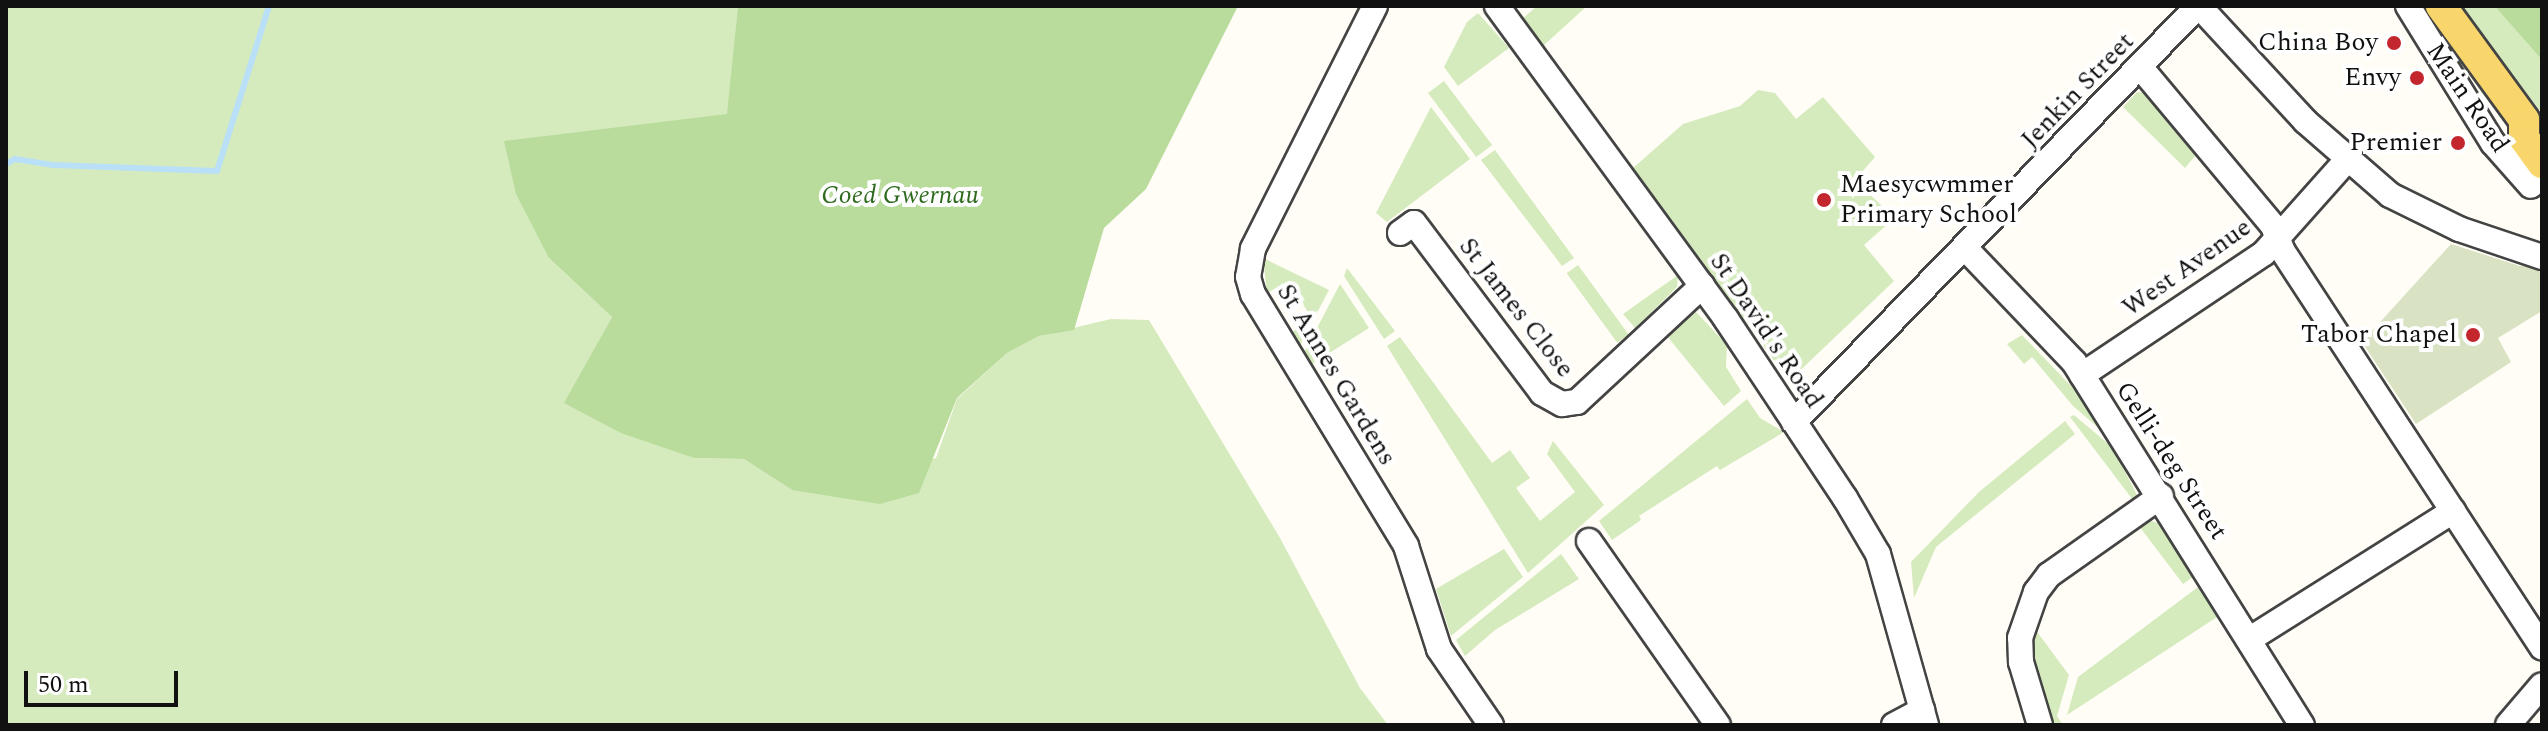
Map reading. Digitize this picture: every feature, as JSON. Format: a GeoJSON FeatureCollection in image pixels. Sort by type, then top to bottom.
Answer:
{"type":"FeatureCollection","features":[{"type":"Feature","properties":{"kind":"main road","name":"Main Road"},"geometry":{"type":"LineString","coordinates":[[2441,6],[2524,114],[2524,138],[2537,174]]}},
{"type":"Feature","properties":{"kind":"street","name":"St Annes Gardens"},"geometry":{"type":"LineString","coordinates":[[1375,6],[1253,249],[1248,277],[1253,294],[1406,546],[1439,649],[1491,725]]}},
{"type":"Feature","properties":{"kind":"street","name":"Jenkin Street"},"geometry":{"type":"LineString","coordinates":[[1794,422],[2198,6]]}},
{"type":"Feature","properties":{"kind":"street"},"geometry":{"type":"LineString","coordinates":[[2198,6],[2347,160],[2390,195],[2459,229],[2530,253],[2542,240]]}},
{"type":"Feature","properties":{"kind":"street","name":"Main Road"},"geometry":{"type":"LineString","coordinates":[[2408,6],[2477,119],[2537,174]]}},
{"type":"Feature","properties":{"kind":"street","name":"St David's Road"},"geometry":{"type":"LineString","coordinates":[[1505,9],[1702,286],[1878,554],[1924,717]]}},
{"type":"Feature","properties":{"kind":"street"},"geometry":{"type":"LineString","coordinates":[[2141,68],[2273,226],[2348,352],[2542,648]]}},
{"type":"Feature","properties":{"kind":"street"},"geometry":{"type":"LineString","coordinates":[[2477,119],[2524,114]]}},
{"type":"Feature","properties":{"kind":"street","name":"West Avenue"},"geometry":{"type":"LineString","coordinates":[[2082,375],[2264,253],[2347,160]]}},
{"type":"Feature","properties":{"kind":"street","name":"St James Close"},"geometry":{"type":"LineString","coordinates":[[1400,233],[1414,223],[1542,393],[1562,404],[1577,402],[1702,286]]}},
{"type":"Feature","properties":{"kind":"street","name":"Gelli-deg Street"},"geometry":{"type":"LineString","coordinates":[[1965,248],[2082,375],[2161,496],[2302,725]]}},
{"type":"Feature","properties":{"kind":"street"},"geometry":{"type":"LineString","coordinates":[[2040,725],[2021,662],[2020,638],[2036,592],[2049,575],[2161,496]]}},
{"type":"Feature","properties":{"kind":"street"},"geometry":{"type":"LineString","coordinates":[[2250,639],[2453,511]]}},
{"type":"Feature","properties":{"kind":"street"},"geometry":{"type":"LineString","coordinates":[[1589,541],[1718,725]]}},
{"type":"Feature","properties":{"kind":"street"},"geometry":{"type":"LineString","coordinates":[[2508,725],[2542,685]]}},
{"type":"Feature","properties":{"kind":"street"},"geometry":{"type":"LineString","coordinates":[[1894,725],[1924,717]]}},
{"type":"Feature","properties":{"kind":"green space"},"geometry":{"type":"Polygon","coordinates":[[[6,6],[738,6],[728,114],[549,258],[612,317],[565,403],[694,458],[744,459],[792,490],[936,458],[957,399],[1007,353],[1039,336],[1111,319],[1149,320],[1280,538],[1360,688],[1388,725],[6,725],[6,6]]]}},
{"type":"Feature","properties":{"kind":"green space","name":"Coed Gwernau"},"geometry":{"type":"Polygon","coordinates":[[[738,6],[1238,6],[1146,189],[1104,228],[1074,330],[1039,336],[1007,353],[957,398],[919,493],[880,504],[792,490],[744,459],[694,458],[621,433],[564,403],[612,317],[549,258],[516,194],[504,141],[727,114],[738,6]]]}},
{"type":"Feature","properties":{"kind":"green space"},"geometry":{"type":"Polygon","coordinates":[[[1537,6],[1587,6],[1543,46],[1522,19],[1537,6]]]}},
{"type":"Feature","properties":{"kind":"green space"},"geometry":{"type":"Polygon","coordinates":[[[2456,6],[2495,6],[2542,60],[2542,113],[2456,6]]]}},
{"type":"Feature","properties":{"kind":"green space"},"geometry":{"type":"Polygon","coordinates":[[[2495,6],[2542,6],[2542,60],[2499,11],[2495,6]]]}},
{"type":"Feature","properties":{"kind":"green space"},"geometry":{"type":"Polygon","coordinates":[[[1478,13],[1509,48],[1458,86],[1444,67],[1467,22],[1478,13]]]}},
{"type":"Feature","properties":{"kind":"green space"},"geometry":{"type":"Polygon","coordinates":[[[1444,81],[1492,145],[1476,157],[1428,93],[1444,81]]]}},
{"type":"Feature","properties":{"kind":"green space"},"geometry":{"type":"Polygon","coordinates":[[[1758,90],[1775,93],[1796,119],[1823,97],[1875,157],[1855,180],[1885,209],[1889,223],[1864,245],[1894,281],[1789,381],[1633,168],[1683,124],[1740,106],[1758,90]]]}},
{"type":"Feature","properties":{"kind":"green space"},"geometry":{"type":"Polygon","coordinates":[[[2137,92],[2145,93],[2196,155],[2185,168],[2123,107],[2137,92]]]}},
{"type":"Feature","properties":{"kind":"green space"},"geometry":{"type":"Polygon","coordinates":[[[1431,107],[1470,159],[1387,222],[1376,213],[1431,107]]]}},
{"type":"Feature","properties":{"kind":"green space"},"geometry":{"type":"Polygon","coordinates":[[[1495,150],[1574,258],[1562,266],[1481,160],[1495,150]]]}},
{"type":"Feature","properties":{"kind":"green space"},"geometry":{"type":"Polygon","coordinates":[[[2451,244],[2520,266],[2542,267],[2542,311],[2498,338],[2511,362],[2416,424],[2362,342],[2451,244]]]}},
{"type":"Feature","properties":{"kind":"green space"},"geometry":{"type":"Polygon","coordinates":[[[1263,258],[1329,290],[1299,347],[1291,333],[1312,319],[1289,281],[1267,293],[1263,258]]]}},
{"type":"Feature","properties":{"kind":"green space"},"geometry":{"type":"Polygon","coordinates":[[[1578,265],[1629,335],[1617,343],[1567,273],[1578,265]]]}},
{"type":"Feature","properties":{"kind":"green space"},"geometry":{"type":"Polygon","coordinates":[[[1347,268],[1395,331],[1384,339],[1344,276],[1347,268]]]}},
{"type":"Feature","properties":{"kind":"green space"},"geometry":{"type":"Polygon","coordinates":[[[1678,275],[1677,287],[1635,328],[1623,314],[1678,275]]]}},
{"type":"Feature","properties":{"kind":"green space"},"geometry":{"type":"Polygon","coordinates":[[[1340,284],[1369,328],[1312,364],[1304,353],[1340,284]]]}},
{"type":"Feature","properties":{"kind":"green space"},"geometry":{"type":"Polygon","coordinates":[[[1696,312],[1727,345],[1726,367],[1741,391],[1724,406],[1667,336],[1696,312]]]}},
{"type":"Feature","properties":{"kind":"green space"},"geometry":{"type":"Polygon","coordinates":[[[2022,335],[2075,390],[2102,431],[2073,406],[2032,357],[2024,364],[2007,344],[2022,335]]]}},
{"type":"Feature","properties":{"kind":"green space"},"geometry":{"type":"Polygon","coordinates":[[[1400,337],[1492,463],[1510,450],[1530,478],[1516,488],[1540,521],[1575,492],[1547,454],[1553,441],[1604,505],[1528,573],[1387,346],[1400,337]]]}},
{"type":"Feature","properties":{"kind":"green space"},"geometry":{"type":"Polygon","coordinates":[[[1747,399],[1760,418],[1784,432],[1720,470],[1717,466],[1639,516],[1641,520],[1612,540],[1599,521],[1747,399]]]}},
{"type":"Feature","properties":{"kind":"green space"},"geometry":{"type":"Polygon","coordinates":[[[2074,415],[2113,448],[2138,497],[2133,500],[2070,417],[2074,415]]]}},
{"type":"Feature","properties":{"kind":"green space"},"geometry":{"type":"Polygon","coordinates":[[[2065,421],[2075,434],[1936,547],[1914,598],[1911,562],[1979,492],[2065,421]]]}},
{"type":"Feature","properties":{"kind":"green space"},"geometry":{"type":"Polygon","coordinates":[[[2149,520],[2158,523],[2193,577],[2183,584],[2139,526],[2149,520]]]}},
{"type":"Feature","properties":{"kind":"green space"},"geometry":{"type":"Polygon","coordinates":[[[1504,549],[1523,577],[1451,636],[1436,589],[1504,549]]]}},
{"type":"Feature","properties":{"kind":"green space"},"geometry":{"type":"Polygon","coordinates":[[[1561,554],[1579,579],[1495,630],[1465,656],[1456,640],[1561,554]]]}},
{"type":"Feature","properties":{"kind":"green space"},"geometry":{"type":"Polygon","coordinates":[[[2198,587],[2217,617],[2067,715],[2078,677],[2198,587]]]}},
{"type":"Feature","properties":{"kind":"green space"},"geometry":{"type":"Polygon","coordinates":[[[2035,629],[2069,675],[2057,716],[2063,725],[2049,725],[2033,656],[2035,629]]]}},
{"type":"Feature","properties":{"kind":"waterway"},"geometry":{"type":"LineString","coordinates":[[6,164],[15,159],[54,165],[217,171],[269,6]]}},
{"type":"Feature","properties":{"kind":"place","name":"China Boy"},"geometry":{"type":"Point","coordinates":[2394,43]}},
{"type":"Feature","properties":{"kind":"place","name":"Envy"},"geometry":{"type":"Point","coordinates":[2417,78]}},
{"type":"Feature","properties":{"kind":"place","name":"Premier"},"geometry":{"type":"Point","coordinates":[2458,143]}},
{"type":"Feature","properties":{"kind":"place","name":"Maesycwmmer Primary School"},"geometry":{"type":"Point","coordinates":[1824,200]}},
{"type":"Feature","properties":{"kind":"place","name":"Tabor Chapel"},"geometry":{"type":"Point","coordinates":[2473,335]}}]}
